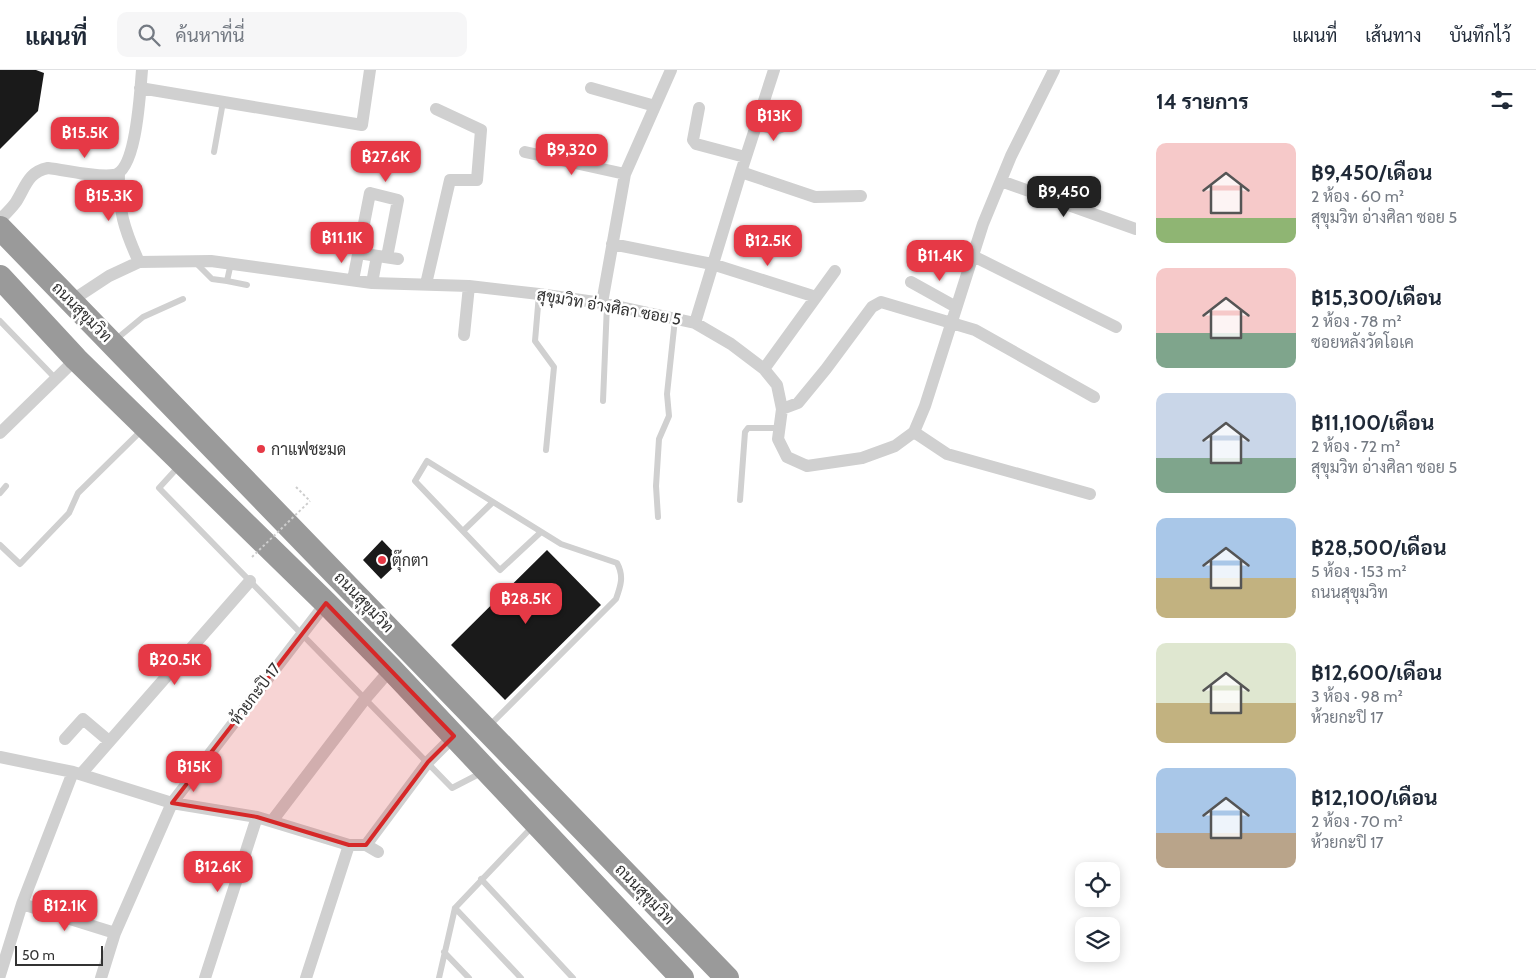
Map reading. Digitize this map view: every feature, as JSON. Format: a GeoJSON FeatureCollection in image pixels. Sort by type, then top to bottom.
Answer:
{"type":"FeatureCollection","features":[{"type":"Feature","properties":{"kind":"highway","name":"ถนนสุขุมวิท"},"geometry":{"type":"LineString","coordinates":[[0,228],[727,978]]}},
{"type":"Feature","properties":{"kind":"highway","name":"ถนนสุขุมวิท"},"geometry":{"type":"LineString","coordinates":[[5,286],[76,359],[326,602],[682,978]]}},
{"type":"Feature","properties":{"kind":"street"},"geometry":{"type":"LineString","coordinates":[[139,262],[126,232],[118,202],[119,173],[129,160],[142,70]]}},
{"type":"Feature","properties":{"kind":"street"},"geometry":{"type":"LineString","coordinates":[[140,88],[362,125],[370,70]]}},
{"type":"Feature","properties":{"kind":"street"},"geometry":{"type":"LineString","coordinates":[[605,304],[612,244],[625,174],[671,70]]}},
{"type":"Feature","properties":{"kind":"street"},"geometry":{"type":"LineString","coordinates":[[696,323],[712,264],[774,70]]}},
{"type":"Feature","properties":{"kind":"street"},"geometry":{"type":"LineString","coordinates":[[1054,70],[1001,182],[973,256],[925,406],[914,432],[947,454],[1090,494]]}},
{"type":"Feature","properties":{"kind":"street"},"geometry":{"type":"LineString","coordinates":[[591,88],[655,106]]}},
{"type":"Feature","properties":{"kind":"street"},"geometry":{"type":"LineString","coordinates":[[699,108],[693,134],[693,140],[696,144],[745,157]]}},
{"type":"Feature","properties":{"kind":"street"},"geometry":{"type":"LineString","coordinates":[[426,284],[450,180],[477,180],[481,130],[436,109]]}},
{"type":"Feature","properties":{"kind":"street"},"geometry":{"type":"LineString","coordinates":[[756,124],[776,129],[791,124]]}},
{"type":"Feature","properties":{"kind":"street"},"geometry":{"type":"LineString","coordinates":[[526,152],[625,174]]}},
{"type":"Feature","properties":{"kind":"street"},"geometry":{"type":"LineString","coordinates":[[0,220],[16,202],[29,177],[38,170],[48,168],[103,175],[119,173]]}},
{"type":"Feature","properties":{"kind":"street"},"geometry":{"type":"LineString","coordinates":[[741,172],[815,197],[861,196]]}},
{"type":"Feature","properties":{"kind":"street"},"geometry":{"type":"LineString","coordinates":[[1001,182],[1136,229]]}},
{"type":"Feature","properties":{"kind":"street"},"geometry":{"type":"LineString","coordinates":[[353,280],[370,194],[398,200],[387,257],[372,283]]}},
{"type":"Feature","properties":{"kind":"street"},"geometry":{"type":"LineString","coordinates":[[612,244],[712,264],[816,297]]}},
{"type":"Feature","properties":{"kind":"street"},"geometry":{"type":"LineString","coordinates":[[358,253],[387,257]]}},
{"type":"Feature","properties":{"kind":"street"},"geometry":{"type":"LineString","coordinates":[[973,256],[1116,327]]}},
{"type":"Feature","properties":{"kind":"street","name":"สุขุมวิท อ่างศิลา ซอย 5"},"geometry":{"type":"LineString","coordinates":[[71,301],[109,276],[139,262],[194,261],[231,263],[372,283],[468,286],[605,304],[696,323],[732,344],[764,369],[777,384],[782,409],[778,439],[788,457],[807,466],[862,458],[894,446],[914,432]]}},
{"type":"Feature","properties":{"kind":"street"},"geometry":{"type":"LineString","coordinates":[[764,369],[835,270]]}},
{"type":"Feature","properties":{"kind":"street"},"geometry":{"type":"LineString","coordinates":[[911,282],[956,307]]}},
{"type":"Feature","properties":{"kind":"street"},"geometry":{"type":"LineString","coordinates":[[464,335],[468,286]]}},
{"type":"Feature","properties":{"kind":"street"},"geometry":{"type":"LineString","coordinates":[[782,409],[798,403],[872,307],[878,303],[894,305],[975,330],[1094,397]]}},
{"type":"Feature","properties":{"kind":"street"},"geometry":{"type":"LineString","coordinates":[[0,433],[76,359]]}},
{"type":"Feature","properties":{"kind":"street"},"geometry":{"type":"LineString","coordinates":[[0,975],[22,904],[77,773],[109,741],[250,581]]}},
{"type":"Feature","properties":{"kind":"street","name":"ห้วยกะปิ 17"},"geometry":{"type":"LineString","coordinates":[[101,978],[115,933],[172,803],[326,602]]}},
{"type":"Feature","properties":{"kind":"street"},"geometry":{"type":"LineString","coordinates":[[272,821],[365,699],[391,669]]}},
{"type":"Feature","properties":{"kind":"street"},"geometry":{"type":"LineString","coordinates":[[65,739],[83,719],[109,741]]}},
{"type":"Feature","properties":{"kind":"street"},"geometry":{"type":"LineString","coordinates":[[366,846],[428,762],[454,736]]}},
{"type":"Feature","properties":{"kind":"street"},"geometry":{"type":"LineString","coordinates":[[0,757],[77,773],[172,803],[257,817],[349,844],[366,846],[378,852]]}},
{"type":"Feature","properties":{"kind":"street"},"geometry":{"type":"LineString","coordinates":[[206,978],[257,817]]}},
{"type":"Feature","properties":{"kind":"street"},"geometry":{"type":"LineString","coordinates":[[306,978],[349,844]]}},
{"type":"Feature","properties":{"kind":"street"},"geometry":{"type":"LineString","coordinates":[[22,904],[115,933]]}},
{"type":"Feature","properties":{"kind":"lane"},"geometry":{"type":"LineString","coordinates":[[214,152],[223,102]]}},
{"type":"Feature","properties":{"kind":"lane"},"geometry":{"type":"LineString","coordinates":[[194,261],[212,279],[227,280],[246,285]]}},
{"type":"Feature","properties":{"kind":"lane"},"geometry":{"type":"LineString","coordinates":[[227,280],[231,263]]}},
{"type":"Feature","properties":{"kind":"lane"},"geometry":{"type":"LineString","coordinates":[[540,294],[535,341],[554,367],[546,450]]}},
{"type":"Feature","properties":{"kind":"lane"},"geometry":{"type":"LineString","coordinates":[[112,343],[143,317],[183,299]]}},
{"type":"Feature","properties":{"kind":"lane"},"geometry":{"type":"LineString","coordinates":[[604,401],[605,304]]}},
{"type":"Feature","properties":{"kind":"lane"},"geometry":{"type":"LineString","coordinates":[[658,517],[656,486],[659,439],[669,416],[667,394],[675,319]]}},
{"type":"Feature","properties":{"kind":"lane"},"geometry":{"type":"LineString","coordinates":[[0,321],[56,379]]}},
{"type":"Feature","properties":{"kind":"lane"},"geometry":{"type":"LineString","coordinates":[[0,545],[20,564],[69,513],[78,493],[145,426]]}},
{"type":"Feature","properties":{"kind":"lane"},"geometry":{"type":"LineString","coordinates":[[740,500],[745,432],[748,428],[779,428]]}},
{"type":"Feature","properties":{"kind":"lane"},"geometry":{"type":"LineString","coordinates":[[486,729],[616,599],[622,573],[617,563],[561,544],[428,461],[415,481],[500,570],[541,532]]}},
{"type":"Feature","properties":{"kind":"lane"},"geometry":{"type":"LineString","coordinates":[[182,462],[159,488],[452,788],[487,770]]}},
{"type":"Feature","properties":{"kind":"lane"},"geometry":{"type":"LineString","coordinates":[[0,493],[6,486]]}},
{"type":"Feature","properties":{"kind":"lane"},"geometry":{"type":"LineString","coordinates":[[462,531],[493,502]]}},
{"type":"Feature","properties":{"kind":"lane"},"geometry":{"type":"LineString","coordinates":[[439,978],[455,908],[536,822]]}},
{"type":"Feature","properties":{"kind":"lane"},"geometry":{"type":"LineString","coordinates":[[480,880],[573,978]]}},
{"type":"Feature","properties":{"kind":"lane"},"geometry":{"type":"LineString","coordinates":[[455,908],[521,978]]}},
{"type":"Feature","properties":{"kind":"lane"},"geometry":{"type":"LineString","coordinates":[[444,952],[469,978]]}},
{"type":"Feature","properties":{"kind":"path"},"geometry":{"type":"LineString","coordinates":[[252,556],[310,501],[296,487]]}},
{"type":"Feature","properties":{"kind":"highlighted area"},"geometry":{"type":"Polygon","coordinates":[[[326,603],[454,736],[428,762],[366,845],[349,845],[257,817],[172,803],[326,603]]]}},
{"type":"Feature","properties":{"kind":"building"},"geometry":{"type":"Polygon","coordinates":[[[0,70],[36,70],[44,73],[38,111],[0,149],[0,70]]]}},
{"type":"Feature","properties":{"kind":"building","name":"ตุ๊กตา"},"geometry":{"type":"Polygon","coordinates":[[[382,540],[401,560],[381,579],[363,560],[382,540]]]}},
{"type":"Feature","properties":{"kind":"building"},"geometry":{"type":"Polygon","coordinates":[[[547,550],[601,605],[505,700],[451,645],[547,550]]]}},
{"type":"Feature","properties":{"kind":"place","name":"กาแฟชะมด"},"geometry":{"type":"Point","coordinates":[261,449]}},
{"type":"Feature","properties":{"kind":"place","name":"ตุ๊กตา"},"geometry":{"type":"Point","coordinates":[382,560]}}]}
